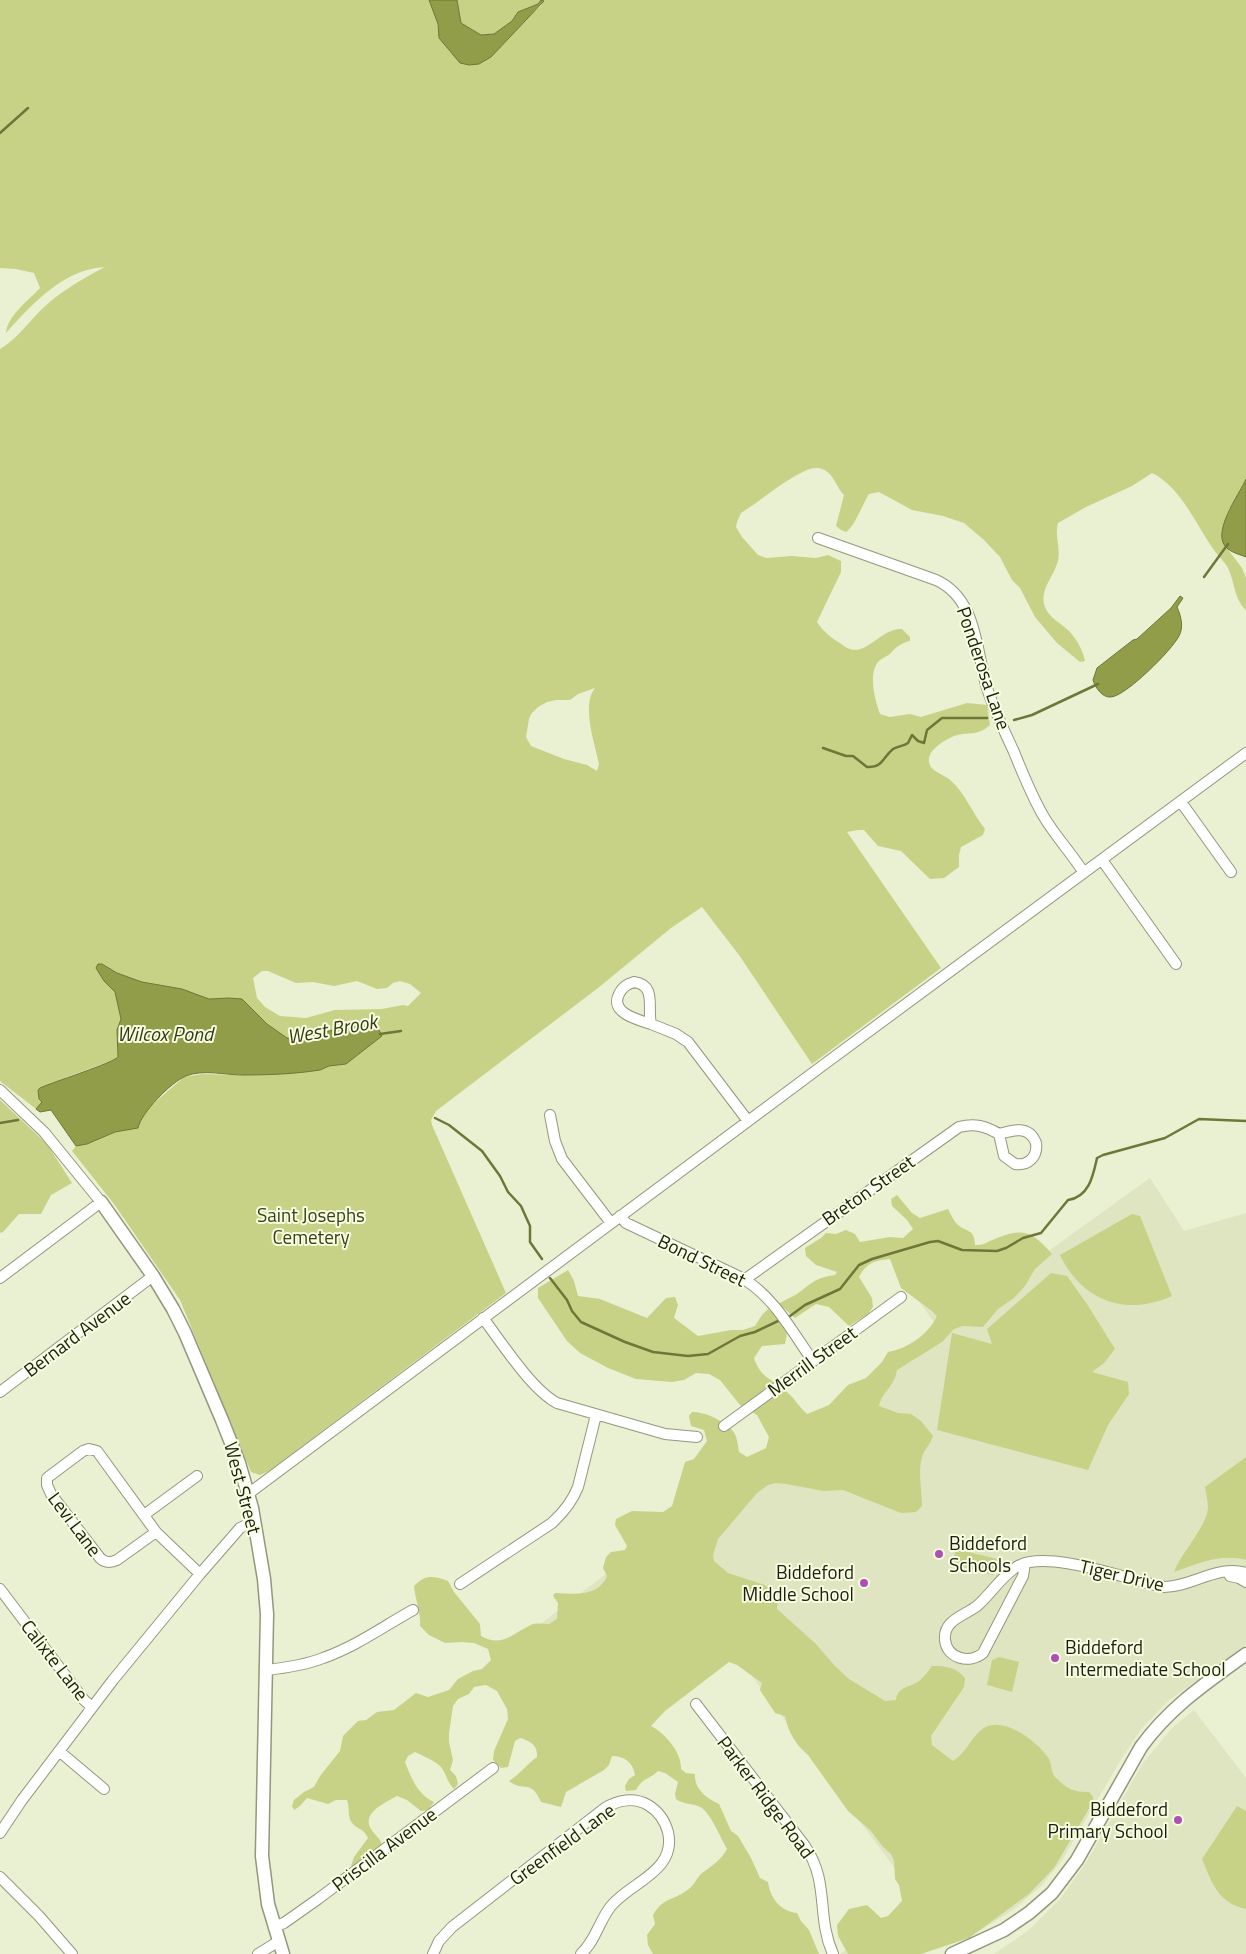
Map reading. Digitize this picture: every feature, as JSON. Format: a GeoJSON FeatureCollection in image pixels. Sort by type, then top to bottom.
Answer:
{"type":"FeatureCollection","features":[{"type":"Feature","properties":{"kind":"street","name":"Ponderosa Lane"},"geometry":{"type":"LineString","coordinates":[[818,538],[929,576],[948,586],[959,597],[970,620],[990,695],[1034,799],[1045,818],[1084,873]]}},
{"type":"Feature","properties":{"kind":"street"},"geometry":{"type":"LineString","coordinates":[[248,1494],[1246,753]]}},
{"type":"Feature","properties":{"kind":"street"},"geometry":{"type":"LineString","coordinates":[[1181,802],[1231,872]]}},
{"type":"Feature","properties":{"kind":"street"},"geometry":{"type":"LineString","coordinates":[[1102,860],[1176,964]]}},
{"type":"Feature","properties":{"kind":"street"},"geometry":{"type":"LineString","coordinates":[[652,1024],[676,1034],[688,1042],[748,1121]]}},
{"type":"Feature","properties":{"kind":"street","name":"West Street"},"geometry":{"type":"LineString","coordinates":[[0,1090],[44,1132],[100,1202],[153,1276],[193,1350],[230,1440],[248,1494],[264,1580],[267,1614],[261,1838],[266,1894],[283,1954]]}},
{"type":"Feature","properties":{"kind":"street"},"geometry":{"type":"LineString","coordinates":[[550,1115],[555,1141],[562,1159],[611,1223]]}},
{"type":"Feature","properties":{"kind":"street","name":"Breton Street"},"geometry":{"type":"LineString","coordinates":[[744,1280],[950,1132],[959,1127],[972,1125],[982,1126],[999,1134]]}},
{"type":"Feature","properties":{"kind":"street"},"geometry":{"type":"LineString","coordinates":[[0,1278],[100,1202]]}},
{"type":"Feature","properties":{"kind":"street","name":"Bond Street"},"geometry":{"type":"LineString","coordinates":[[620,1216],[626,1223],[756,1287],[771,1304],[812,1360]]}},
{"type":"Feature","properties":{"kind":"street","name":"Bernard Avenue"},"geometry":{"type":"LineString","coordinates":[[0,1392],[153,1276]]}},
{"type":"Feature","properties":{"kind":"street","name":"Merrill Street"},"geometry":{"type":"LineString","coordinates":[[724,1426],[812,1360],[901,1297]]}},
{"type":"Feature","properties":{"kind":"street"},"geometry":{"type":"LineString","coordinates":[[483,1318],[546,1397],[564,1406],[674,1436],[697,1437]]}},
{"type":"Feature","properties":{"kind":"street"},"geometry":{"type":"LineString","coordinates":[[460,1584],[552,1523],[570,1505],[578,1487],[596,1415]]}},
{"type":"Feature","properties":{"kind":"street","name":"Levi Lane"},"geometry":{"type":"LineString","coordinates":[[144,1515],[102,1456],[92,1449],[83,1451],[47,1478],[47,1485],[51,1494],[100,1558],[108,1563],[117,1560],[156,1532]]}},
{"type":"Feature","properties":{"kind":"street"},"geometry":{"type":"LineString","coordinates":[[197,1476],[144,1515],[156,1532],[200,1574]]}},
{"type":"Feature","properties":{"kind":"street"},"geometry":{"type":"LineString","coordinates":[[0,1833],[92,1707],[200,1574],[240,1528],[254,1522]]}},
{"type":"Feature","properties":{"kind":"street","name":"Tiger Drive"},"geometry":{"type":"LineString","coordinates":[[1025,1563],[1056,1561],[1164,1587],[1178,1586],[1230,1570],[1246,1573]]}},
{"type":"Feature","properties":{"kind":"street"},"geometry":{"type":"LineString","coordinates":[[1025,1563],[1023,1576],[983,1653],[976,1658],[968,1659],[960,1658],[951,1653],[945,1640],[945,1634],[950,1623],[975,1607],[1010,1572],[1025,1563]]}},
{"type":"Feature","properties":{"kind":"street"},"geometry":{"type":"LineString","coordinates":[[1217,1573],[1239,1578],[1246,1582]]}},
{"type":"Feature","properties":{"kind":"street","name":"Calixte Lane"},"geometry":{"type":"LineString","coordinates":[[0,1589],[84,1700],[92,1707]]}},
{"type":"Feature","properties":{"kind":"street"},"geometry":{"type":"LineString","coordinates":[[266,1670],[292,1667],[324,1658],[413,1610]]}},
{"type":"Feature","properties":{"kind":"street"},"geometry":{"type":"LineString","coordinates":[[952,1954],[1004,1930],[1052,1893],[1077,1860],[1141,1747],[1152,1732],[1178,1704],[1246,1654]]}},
{"type":"Feature","properties":{"kind":"street","name":"Parker Ridge Road"},"geometry":{"type":"LineString","coordinates":[[696,1704],[815,1862],[820,1878],[826,1935],[833,1954]]}},
{"type":"Feature","properties":{"kind":"street"},"geometry":{"type":"LineString","coordinates":[[59,1751],[104,1789]]}},
{"type":"Feature","properties":{"kind":"street","name":"Priscilla Avenue"},"geometry":{"type":"LineString","coordinates":[[274,1927],[284,1923],[318,1899],[492,1768]]}},
{"type":"Feature","properties":{"kind":"street","name":"Greenfield Lane"},"geometry":{"type":"LineString","coordinates":[[433,1954],[439,1941],[452,1927],[605,1808],[623,1801],[642,1803],[654,1809],[665,1824],[669,1837],[666,1856],[654,1873],[614,1903],[593,1941],[581,1954]]}},
{"type":"Feature","properties":{"kind":"street"},"geometry":{"type":"LineString","coordinates":[[0,1877],[72,1954]]}},
{"type":"Feature","properties":{"kind":"street"},"geometry":{"type":"LineString","coordinates":[[258,1954],[279,1941]]}},
{"type":"Feature","properties":{"kind":"shaded area","name":"Biddeford Schools"},"geometry":{"type":"Polygon","coordinates":[[[1150,1178],[1184,1231],[1246,1213],[1246,1644],[1167,1702],[1143,1727],[1123,1756],[1061,1862],[1041,1886],[1013,1910],[981,1930],[958,1941],[917,1954],[840,1954],[917,1898],[734,1652],[517,1642],[747,1466],[939,1329],[916,1297],[972,1306],[1150,1178]]]}},
{"type":"Feature","properties":{"kind":"shaded area","name":"Biddeford Primary School"},"geometry":{"type":"Polygon","coordinates":[[[1194,1710],[1246,1778],[1246,1954],[994,1954],[1029,1930],[1061,1898],[1087,1861],[1143,1763],[1172,1728],[1194,1710]]]}},
{"type":"Feature","properties":{"kind":"green space","name":"Saint Josephs Cemetery"},"geometry":{"type":"Polygon","coordinates":[[[0,0],[429,0],[438,25],[439,38],[491,57],[525,20],[541,6],[543,0],[1246,0],[1246,479],[1228,512],[1223,543],[1242,568],[1246,578],[1246,610],[1239,601],[1228,568],[1214,550],[1187,507],[1171,487],[1152,473],[1132,486],[1086,507],[1058,523],[1058,559],[1045,590],[1044,601],[1050,615],[1069,631],[1077,641],[1085,661],[1080,662],[1057,643],[1035,617],[1020,588],[1012,580],[1000,557],[964,523],[943,516],[912,510],[879,492],[869,494],[846,532],[836,526],[844,495],[826,471],[817,468],[798,474],[741,513],[736,527],[758,555],[766,558],[792,556],[816,558],[828,555],[841,561],[841,572],[817,622],[833,639],[847,648],[856,650],[895,630],[902,629],[910,637],[910,641],[894,649],[876,665],[873,686],[880,714],[890,717],[910,714],[921,717],[967,703],[987,705],[990,725],[981,731],[950,738],[937,746],[929,758],[932,768],[955,784],[985,829],[983,835],[961,847],[959,867],[944,878],[930,879],[901,851],[878,846],[864,830],[847,832],[941,968],[812,1064],[739,955],[702,907],[671,928],[598,988],[436,1111],[431,1120],[506,1293],[269,1471],[260,1475],[251,1472],[180,1300],[114,1204],[72,1151],[76,1146],[87,1144],[115,1132],[138,1128],[139,1121],[147,1109],[184,1077],[202,1074],[241,1075],[320,1070],[329,1066],[346,1064],[382,1036],[379,1030],[343,1027],[298,1039],[287,1038],[267,1024],[242,999],[209,999],[182,989],[142,982],[117,973],[102,964],[96,968],[115,992],[121,1019],[117,1030],[118,1057],[38,1090],[39,1099],[43,1102],[36,1109],[0,1081],[0,349],[55,298],[79,281],[105,267],[90,269],[63,281],[38,300],[6,333],[14,314],[40,288],[34,273],[0,268],[0,0]],[[595,688],[578,694],[570,700],[556,700],[538,707],[529,719],[526,737],[531,746],[564,759],[587,765],[597,771],[599,764],[589,714],[591,695],[595,688]],[[262,971],[253,978],[257,998],[265,1007],[280,1016],[306,1018],[335,1010],[382,1009],[403,1005],[408,1006],[421,993],[410,984],[400,981],[393,983],[387,988],[377,989],[357,981],[334,986],[313,982],[296,983],[268,971],[262,971]]]}},
{"type":"Feature","properties":{"kind":"green space"},"geometry":{"type":"Polygon","coordinates":[[[457,0],[541,0],[538,4],[518,12],[512,21],[494,34],[481,35],[461,23],[457,0]]]}},
{"type":"Feature","properties":{"kind":"green space"},"geometry":{"type":"Polygon","coordinates":[[[0,1100],[47,1144],[72,1183],[51,1195],[41,1214],[19,1214],[0,1233],[0,1100]]]}},
{"type":"Feature","properties":{"kind":"green space"},"geometry":{"type":"Polygon","coordinates":[[[897,1195],[912,1213],[920,1218],[948,1209],[957,1224],[973,1235],[975,1245],[983,1244],[1009,1234],[1024,1233],[1037,1239],[1052,1254],[1035,1269],[1025,1286],[1014,1298],[998,1309],[983,1327],[963,1326],[954,1329],[942,1342],[897,1370],[879,1406],[898,1413],[911,1414],[921,1421],[933,1436],[921,1460],[922,1506],[916,1512],[901,1513],[843,1490],[824,1491],[776,1483],[768,1485],[757,1493],[718,1539],[713,1555],[714,1561],[728,1573],[765,1585],[778,1599],[777,1609],[816,1644],[834,1665],[849,1679],[885,1701],[896,1700],[899,1692],[919,1681],[932,1666],[950,1668],[962,1674],[965,1678],[964,1687],[931,1736],[932,1745],[953,1761],[962,1754],[976,1735],[984,1728],[992,1725],[1001,1725],[1011,1728],[1029,1739],[1044,1753],[1049,1759],[1055,1777],[1063,1784],[1070,1789],[1089,1792],[1093,1797],[1093,1802],[1054,1868],[1029,1894],[969,1938],[921,1954],[848,1954],[838,1936],[837,1925],[849,1909],[867,1905],[881,1918],[888,1916],[902,1901],[899,1885],[895,1879],[894,1861],[891,1854],[871,1831],[848,1811],[808,1755],[796,1742],[790,1733],[785,1716],[775,1713],[760,1690],[762,1683],[737,1665],[729,1662],[665,1711],[651,1726],[662,1733],[672,1744],[679,1757],[681,1769],[686,1773],[695,1774],[696,1784],[699,1789],[719,1804],[731,1831],[738,1836],[760,1878],[768,1882],[771,1893],[781,1907],[797,1913],[809,1930],[819,1954],[653,1954],[648,1945],[647,1935],[655,1924],[653,1915],[657,1909],[690,1888],[700,1875],[719,1860],[727,1849],[712,1821],[702,1808],[676,1799],[675,1794],[678,1782],[665,1773],[658,1771],[641,1783],[636,1790],[626,1791],[625,1786],[629,1779],[635,1775],[634,1770],[630,1763],[616,1756],[612,1756],[609,1765],[604,1770],[566,1792],[561,1807],[541,1802],[534,1790],[518,1786],[509,1781],[537,1757],[533,1744],[520,1738],[515,1741],[508,1767],[501,1768],[493,1760],[494,1751],[508,1719],[507,1709],[497,1691],[486,1685],[474,1687],[469,1694],[458,1699],[453,1706],[449,1733],[453,1760],[450,1770],[456,1776],[458,1784],[454,1789],[441,1767],[432,1760],[415,1752],[408,1756],[405,1762],[413,1780],[419,1790],[434,1802],[428,1810],[421,1811],[407,1800],[397,1796],[376,1809],[369,1818],[369,1823],[382,1845],[353,1867],[351,1866],[354,1857],[368,1838],[364,1832],[351,1822],[347,1800],[336,1800],[328,1804],[307,1798],[294,1810],[292,1806],[294,1800],[314,1787],[320,1776],[340,1751],[343,1736],[358,1721],[366,1720],[377,1712],[394,1710],[416,1693],[428,1697],[449,1690],[458,1679],[473,1671],[482,1669],[491,1660],[488,1649],[474,1643],[445,1643],[429,1635],[420,1626],[414,1586],[422,1579],[430,1577],[448,1581],[454,1592],[480,1624],[481,1636],[489,1640],[496,1641],[508,1638],[533,1624],[549,1624],[557,1619],[558,1603],[553,1596],[555,1593],[585,1593],[598,1588],[607,1576],[603,1568],[606,1557],[611,1552],[625,1550],[627,1546],[615,1525],[616,1519],[632,1511],[663,1512],[672,1506],[685,1462],[694,1459],[707,1441],[704,1430],[691,1426],[689,1416],[692,1412],[708,1415],[728,1426],[735,1435],[739,1452],[747,1457],[766,1448],[769,1437],[757,1415],[740,1405],[720,1380],[709,1374],[696,1373],[684,1380],[672,1382],[636,1379],[608,1368],[580,1353],[567,1341],[538,1298],[538,1288],[568,1270],[574,1281],[578,1296],[600,1299],[647,1318],[666,1298],[675,1297],[678,1305],[674,1318],[698,1336],[731,1330],[743,1330],[755,1326],[768,1309],[777,1316],[787,1333],[785,1344],[762,1346],[754,1358],[764,1375],[783,1388],[807,1414],[829,1405],[848,1385],[866,1378],[882,1362],[888,1352],[903,1348],[917,1340],[929,1329],[937,1316],[901,1288],[890,1259],[871,1263],[862,1272],[859,1277],[872,1298],[873,1307],[868,1314],[849,1326],[829,1307],[816,1304],[795,1318],[779,1304],[823,1277],[835,1275],[837,1272],[816,1265],[806,1256],[805,1248],[826,1233],[836,1234],[846,1230],[855,1234],[860,1242],[890,1237],[903,1238],[913,1229],[907,1220],[892,1206],[891,1199],[897,1195]]]}},
{"type":"Feature","properties":{"kind":"green space"},"geometry":{"type":"Polygon","coordinates":[[[1132,1214],[1140,1216],[1172,1296],[1138,1305],[1107,1301],[1093,1294],[1080,1284],[1069,1271],[1060,1255],[1132,1214]]]}},
{"type":"Feature","properties":{"kind":"green space"},"geometry":{"type":"Polygon","coordinates":[[[1051,1273],[1067,1276],[1115,1349],[1104,1363],[1092,1372],[1128,1382],[1129,1394],[1108,1425],[1088,1470],[937,1430],[952,1333],[992,1344],[987,1329],[1051,1273]]]}},
{"type":"Feature","properties":{"kind":"green space"},"geometry":{"type":"Polygon","coordinates":[[[1246,1457],[1246,1560],[1237,1558],[1218,1559],[1174,1572],[1207,1515],[1208,1505],[1205,1487],[1246,1457]]]}},
{"type":"Feature","properties":{"kind":"green space"},"geometry":{"type":"Polygon","coordinates":[[[956,1549],[997,1559],[993,1575],[952,1564],[956,1549]]]}},
{"type":"Feature","properties":{"kind":"green space"},"geometry":{"type":"Polygon","coordinates":[[[999,1657],[1019,1662],[1012,1692],[987,1685],[992,1660],[999,1657]]]}},
{"type":"Feature","properties":{"kind":"green space"},"geometry":{"type":"Polygon","coordinates":[[[1237,1806],[1246,1811],[1246,1909],[1236,1906],[1222,1897],[1213,1884],[1202,1859],[1237,1806]]]}},
{"type":"Feature","properties":{"kind":"water"},"geometry":{"type":"Polygon","coordinates":[[[429,0],[457,0],[461,23],[481,35],[494,34],[512,21],[518,12],[538,4],[541,0],[544,1],[491,57],[479,64],[469,65],[460,63],[439,38],[438,24],[429,0]]]}},
{"type":"Feature","properties":{"kind":"water"},"geometry":{"type":"Polygon","coordinates":[[[1246,479],[1246,557],[1228,549],[1223,543],[1222,534],[1227,515],[1246,479]]]}},
{"type":"Feature","properties":{"kind":"water"},"geometry":{"type":"Polygon","coordinates":[[[1180,596],[1183,598],[1177,607],[1182,625],[1175,643],[1148,671],[1127,689],[1111,697],[1102,694],[1097,689],[1093,680],[1097,668],[1133,640],[1137,639],[1171,608],[1180,596]]]}},
{"type":"Feature","properties":{"kind":"water","name":"Wilcox Pond"},"geometry":{"type":"Polygon","coordinates":[[[98,964],[102,964],[117,973],[142,982],[182,989],[209,999],[242,999],[267,1024],[287,1038],[298,1039],[349,1026],[372,1027],[379,1030],[382,1036],[346,1064],[329,1066],[320,1070],[262,1075],[200,1073],[186,1076],[158,1099],[145,1114],[138,1128],[115,1132],[87,1144],[76,1146],[51,1110],[40,1112],[36,1109],[42,1102],[39,1099],[38,1090],[106,1064],[118,1057],[117,1030],[121,1019],[115,992],[104,981],[96,968],[98,964]]]}},
{"type":"Feature","properties":{"kind":"waterway"},"geometry":{"type":"LineString","coordinates":[[0,133],[28,108]]}},
{"type":"Feature","properties":{"kind":"waterway","name":"West Brook"},"geometry":{"type":"LineString","coordinates":[[1204,577],[1228,544]]}},
{"type":"Feature","properties":{"kind":"waterway","name":"West Brook"},"geometry":{"type":"LineString","coordinates":[[1014,720],[1032,715],[1098,684]]}},
{"type":"Feature","properties":{"kind":"waterway","name":"West Brook"},"geometry":{"type":"LineString","coordinates":[[823,748],[846,756],[853,756],[867,767],[872,767],[880,764],[893,749],[908,743],[912,735],[918,741],[924,743],[927,730],[942,718],[987,718]]}},
{"type":"Feature","properties":{"kind":"waterway","name":"West Brook"},"geometry":{"type":"LineString","coordinates":[[380,1034],[401,1031]]}},
{"type":"Feature","properties":{"kind":"waterway"},"geometry":{"type":"LineString","coordinates":[[435,1118],[449,1125],[482,1151],[500,1176],[508,1192],[521,1206],[530,1226],[530,1242],[542,1259]]}},
{"type":"Feature","properties":{"kind":"waterway"},"geometry":{"type":"LineString","coordinates":[[790,1316],[805,1305],[840,1289],[859,1265],[872,1259],[938,1241],[962,1250],[997,1251],[1023,1238],[1041,1233],[1068,1200],[1081,1195],[1089,1185],[1097,1158],[1103,1155],[1165,1138],[1199,1119],[1246,1121]]}},
{"type":"Feature","properties":{"kind":"waterway","name":"West Brook"},"geometry":{"type":"LineString","coordinates":[[0,1123],[18,1120]]}},
{"type":"Feature","properties":{"kind":"waterway"},"geometry":{"type":"LineString","coordinates":[[550,1278],[581,1322],[625,1342],[653,1352],[688,1356],[708,1354],[740,1336],[755,1332],[778,1321]]}},
{"type":"Feature","properties":{"kind":"place","name":"Biddeford Schools"},"geometry":{"type":"Point","coordinates":[939,1554]}},
{"type":"Feature","properties":{"kind":"place","name":"Biddeford Middle School"},"geometry":{"type":"Point","coordinates":[864,1583]}},
{"type":"Feature","properties":{"kind":"place","name":"Biddeford Intermediate School"},"geometry":{"type":"Point","coordinates":[1055,1658]}},
{"type":"Feature","properties":{"kind":"place","name":"Biddeford Primary School"},"geometry":{"type":"Point","coordinates":[1178,1820]}}]}
